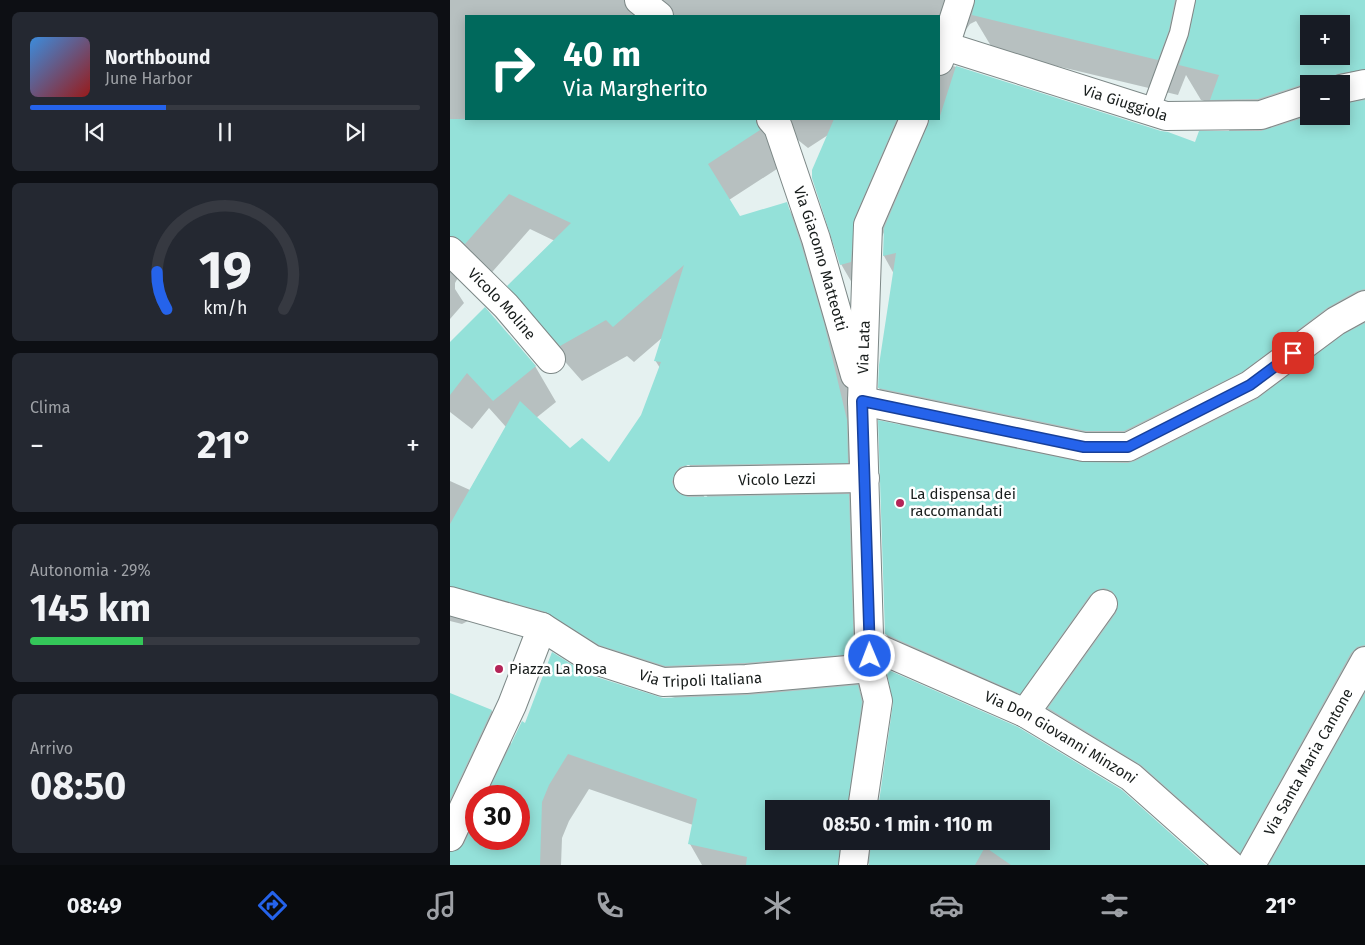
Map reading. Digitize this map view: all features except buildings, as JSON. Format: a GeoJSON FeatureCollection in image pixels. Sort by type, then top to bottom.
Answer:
{"type":"FeatureCollection","features":[{"type":"Feature","properties":{"kind":"street"},"geometry":{"type":"LineString","coordinates":[[639,0],[658,15]]}},
{"type":"Feature","properties":{"kind":"street"},"geometry":{"type":"LineString","coordinates":[[660,15],[673,0]]}},
{"type":"Feature","properties":{"kind":"street"},"geometry":{"type":"LineString","coordinates":[[942,54],[960,0]]}},
{"type":"Feature","properties":{"kind":"street","name":"Via Giuggiola"},"geometry":{"type":"LineString","coordinates":[[942,54],[1166,116],[1261,115],[1300,102]]}},
{"type":"Feature","properties":{"kind":"street"},"geometry":{"type":"LineString","coordinates":[[1350,87],[1365,84]]}},
{"type":"Feature","properties":{"kind":"street","name":"Via Giacomo Matteotti"},"geometry":{"type":"LineString","coordinates":[[772,120],[778,127],[816,239],[862,401]]}},
{"type":"Feature","properties":{"kind":"street","name":"Via Lata"},"geometry":{"type":"LineString","coordinates":[[863,800],[878,701],[870,656],[862,401],[868,225],[914,120]]}},
{"type":"Feature","properties":{"kind":"street","name":"Vicolo Moline"},"geometry":{"type":"LineString","coordinates":[[450,251],[506,306],[551,359]]}},
{"type":"Feature","properties":{"kind":"street"},"geometry":{"type":"LineString","coordinates":[[862,401],[1084,447],[1128,447],[1250,385],[1336,321],[1365,304]]}},
{"type":"Feature","properties":{"kind":"street","name":"Vicolo Lezzi"},"geometry":{"type":"LineString","coordinates":[[688,481],[865,478]]}},
{"type":"Feature","properties":{"kind":"street"},"geometry":{"type":"LineString","coordinates":[[450,601],[542,627],[512,705],[450,837]]}},
{"type":"Feature","properties":{"kind":"street"},"geometry":{"type":"LineString","coordinates":[[1025,713],[1103,604]]}},
{"type":"Feature","properties":{"kind":"street","name":"Via Tripoli Italiana"},"geometry":{"type":"LineString","coordinates":[[542,627],[592,659],[664,682],[746,678],[870,656]]}},
{"type":"Feature","properties":{"kind":"street","name":"Via Don Giovanni Minzoni"},"geometry":{"type":"LineString","coordinates":[[870,656],[1025,713],[1131,777],[1230,865]]}},
{"type":"Feature","properties":{"kind":"street","name":"Via Santa Maria Cantone"},"geometry":{"type":"LineString","coordinates":[[1252,865],[1365,661]]}},
{"type":"Feature","properties":{"kind":"street"},"geometry":{"type":"LineString","coordinates":[[853,865],[855,850]]}},
{"type":"Feature","properties":{"kind":"lane"},"geometry":{"type":"LineString","coordinates":[[1150,112],[1179,33],[1186,0]]}},
{"type":"Feature","properties":{"kind":"place","name":"La dispensa dei raccomandati"},"geometry":{"type":"Point","coordinates":[900,503]}},
{"type":"Feature","properties":{"kind":"place","name":"Piazza La Rosa"},"geometry":{"type":"Point","coordinates":[499,669]}},
{"type":"Feature","properties":{"kind":"route"},"geometry":{"type":"LineString","coordinates":[[870,656],[862,401],[1084,447],[1128,447],[1250,385],[1293,353]]}}]}
